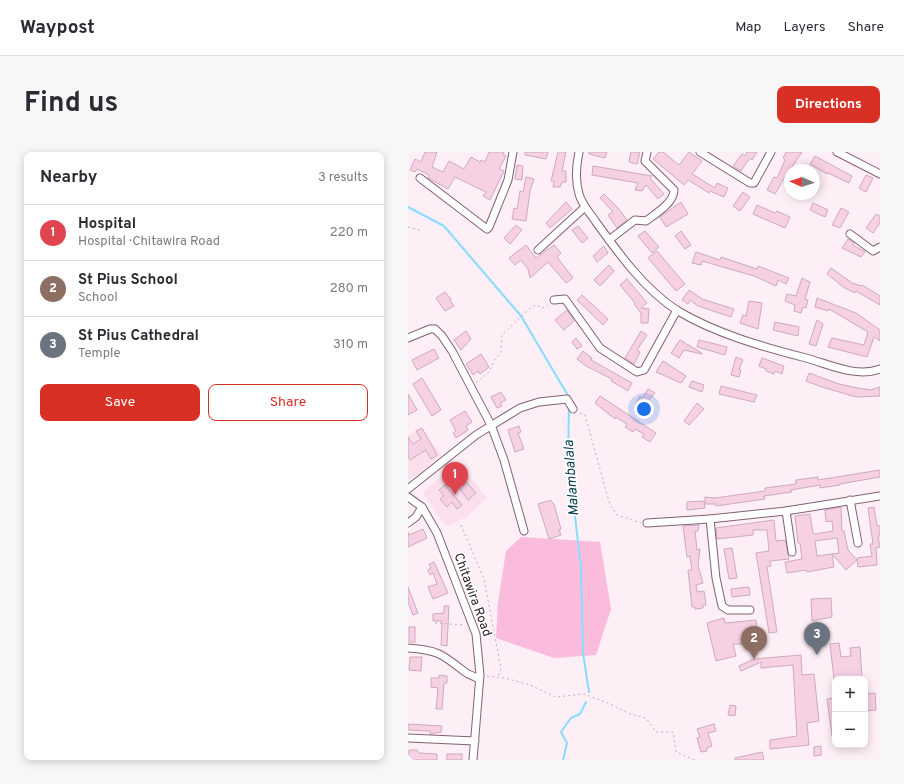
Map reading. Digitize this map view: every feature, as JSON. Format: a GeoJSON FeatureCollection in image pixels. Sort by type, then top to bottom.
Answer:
{"type":"FeatureCollection","features":[{"type":"Feature","properties":{"kind":"street"},"geometry":{"type":"LineString","coordinates":[[420,178],[487,229],[504,191],[513,152]]}},
{"type":"Feature","properties":{"kind":"street"},"geometry":{"type":"LineString","coordinates":[[579,152],[577,163],[577,185],[580,199],[609,240],[660,297],[678,310],[733,336],[785,353],[844,369],[864,372],[880,370]]}},
{"type":"Feature","properties":{"kind":"street"},"geometry":{"type":"LineString","coordinates":[[609,240],[635,220],[646,221],[674,195],[674,190],[645,161],[648,152]]}},
{"type":"Feature","properties":{"kind":"street"},"geometry":{"type":"LineString","coordinates":[[700,152],[750,183],[754,182],[771,152]]}},
{"type":"Feature","properties":{"kind":"street"},"geometry":{"type":"LineString","coordinates":[[837,152],[880,174]]}},
{"type":"Feature","properties":{"kind":"street"},"geometry":{"type":"LineString","coordinates":[[538,250],[585,207]]}},
{"type":"Feature","properties":{"kind":"street"},"geometry":{"type":"LineString","coordinates":[[850,234],[873,250],[880,247]]}},
{"type":"Feature","properties":{"kind":"street"},"geometry":{"type":"LineString","coordinates":[[554,300],[565,299],[600,348],[638,372],[644,370],[678,310]]}},
{"type":"Feature","properties":{"kind":"street"},"geometry":{"type":"LineString","coordinates":[[408,338],[430,329],[438,331],[452,351],[491,425],[504,460],[524,531]]}},
{"type":"Feature","properties":{"kind":"street"},"geometry":{"type":"LineString","coordinates":[[408,489],[476,435],[491,425],[530,405],[567,399],[572,409]]}},
{"type":"Feature","properties":{"kind":"street"},"geometry":{"type":"LineString","coordinates":[[647,523],[710,519],[786,510],[880,496]]}},
{"type":"Feature","properties":{"kind":"street","name":"Chitawira Road"},"geometry":{"type":"LineString","coordinates":[[408,498],[422,507],[437,533],[473,625],[478,642],[479,677],[473,760]]}},
{"type":"Feature","properties":{"kind":"street"},"geometry":{"type":"LineString","coordinates":[[850,500],[858,543]]}},
{"type":"Feature","properties":{"kind":"street"},"geometry":{"type":"LineString","coordinates":[[408,523],[416,517],[422,507]]}},
{"type":"Feature","properties":{"kind":"street"},"geometry":{"type":"LineString","coordinates":[[786,510],[792,552]]}},
{"type":"Feature","properties":{"kind":"street"},"geometry":{"type":"LineString","coordinates":[[710,519],[716,578],[722,606],[728,610],[750,610]]}},
{"type":"Feature","properties":{"kind":"street"},"geometry":{"type":"LineString","coordinates":[[408,648],[425,649],[441,654],[466,673],[479,677]]}},
{"type":"Feature","properties":{"kind":"street"},"geometry":{"type":"LineString","coordinates":[[408,738],[475,741]]}},
{"type":"Feature","properties":{"kind":"path"},"geometry":{"type":"LineString","coordinates":[[408,227],[420,230]]}},
{"type":"Feature","properties":{"kind":"path"},"geometry":{"type":"LineString","coordinates":[[472,388],[489,372],[494,361],[501,352],[502,335],[529,309],[536,305],[543,308],[554,300]]}},
{"type":"Feature","properties":{"kind":"path"},"geometry":{"type":"LineString","coordinates":[[572,409],[585,415],[602,483],[610,505],[617,515],[637,523],[647,523]]}},
{"type":"Feature","properties":{"kind":"path"},"geometry":{"type":"LineString","coordinates":[[461,525],[484,579],[501,669],[498,678]]}},
{"type":"Feature","properties":{"kind":"path"},"geometry":{"type":"LineString","coordinates":[[435,623],[473,625]]}},
{"type":"Feature","properties":{"kind":"path"},"geometry":{"type":"LineString","coordinates":[[479,677],[498,678],[530,685],[556,697],[584,694],[608,703],[630,714],[646,718],[656,732],[673,732],[676,752],[695,760]]}},
{"type":"Feature","properties":{"kind":"shaded area"},"geometry":{"type":"Polygon","coordinates":[[[420,428],[441,454],[423,471],[408,480],[408,436],[420,428]]]}},
{"type":"Feature","properties":{"kind":"shaded area"},"geometry":{"type":"Polygon","coordinates":[[[457,462],[487,498],[467,517],[446,526],[423,493],[457,462]]]}},
{"type":"Feature","properties":{"kind":"shaded area"},"geometry":{"type":"Polygon","coordinates":[[[521,537],[600,542],[611,609],[596,655],[554,658],[496,638],[498,603],[506,551],[521,537]]]}},
{"type":"Feature","properties":{"kind":"building"},"geometry":{"type":"Polygon","coordinates":[[[425,152],[437,152],[432,167],[443,172],[449,161],[464,169],[471,157],[480,162],[481,160],[485,162],[489,152],[504,152],[503,154],[506,156],[499,169],[504,171],[490,200],[483,196],[486,192],[455,177],[448,189],[428,178],[429,175],[417,169],[415,172],[410,170],[415,159],[421,162],[425,152]]]}},
{"type":"Feature","properties":{"kind":"building"},"geometry":{"type":"Polygon","coordinates":[[[525,152],[548,152],[546,159],[525,155],[525,152]]]}},
{"type":"Feature","properties":{"kind":"building"},"geometry":{"type":"Polygon","coordinates":[[[558,152],[566,152],[562,171],[566,171],[566,182],[562,182],[560,187],[553,187],[554,181],[551,181],[558,152]]]}},
{"type":"Feature","properties":{"kind":"building"},"geometry":{"type":"Polygon","coordinates":[[[589,152],[607,152],[605,158],[589,154],[589,152]]]}},
{"type":"Feature","properties":{"kind":"building"},"geometry":{"type":"Polygon","coordinates":[[[631,152],[640,152],[637,164],[629,162],[631,152]]]}},
{"type":"Feature","properties":{"kind":"building"},"geometry":{"type":"Polygon","coordinates":[[[659,152],[663,152],[679,165],[689,152],[702,161],[692,174],[715,188],[717,183],[728,188],[724,197],[710,191],[709,193],[688,180],[684,185],[653,159],[659,152]]]}},
{"type":"Feature","properties":{"kind":"building"},"geometry":{"type":"Polygon","coordinates":[[[747,152],[757,152],[752,160],[750,158],[741,171],[733,166],[742,154],[745,156],[747,152]]]}},
{"type":"Feature","properties":{"kind":"building"},"geometry":{"type":"Polygon","coordinates":[[[786,152],[802,152],[794,164],[784,164],[784,179],[775,194],[767,190],[774,177],[777,178],[785,160],[783,158],[786,152]]]}},
{"type":"Feature","properties":{"kind":"building"},"geometry":{"type":"Polygon","coordinates":[[[815,156],[852,176],[849,183],[820,170],[820,164],[810,164],[815,156]]]}},
{"type":"Feature","properties":{"kind":"building"},"geometry":{"type":"Polygon","coordinates":[[[517,165],[523,166],[522,180],[515,179],[517,165]]]}},
{"type":"Feature","properties":{"kind":"building"},"geometry":{"type":"Polygon","coordinates":[[[593,166],[652,176],[650,178],[664,194],[658,199],[646,185],[642,191],[635,190],[638,183],[592,175],[593,166]]]}},
{"type":"Feature","properties":{"kind":"building"},"geometry":{"type":"Polygon","coordinates":[[[866,175],[873,178],[866,192],[859,188],[866,175]]]}},
{"type":"Feature","properties":{"kind":"building"},"geometry":{"type":"Polygon","coordinates":[[[526,177],[534,179],[530,191],[526,221],[512,219],[514,208],[517,209],[520,191],[523,192],[526,177]]]}},
{"type":"Feature","properties":{"kind":"building"},"geometry":{"type":"Polygon","coordinates":[[[743,192],[750,197],[740,211],[733,206],[743,192]]]}},
{"type":"Feature","properties":{"kind":"building"},"geometry":{"type":"Polygon","coordinates":[[[604,194],[618,208],[627,220],[617,228],[608,215],[613,212],[600,198],[604,194]]]}},
{"type":"Feature","properties":{"kind":"building"},"geometry":{"type":"Polygon","coordinates":[[[566,202],[572,209],[550,228],[546,223],[566,202]]]}},
{"type":"Feature","properties":{"kind":"building"},"geometry":{"type":"Polygon","coordinates":[[[681,202],[688,214],[666,227],[660,217],[681,202]]]}},
{"type":"Feature","properties":{"kind":"building"},"geometry":{"type":"Polygon","coordinates":[[[813,203],[828,210],[825,217],[810,210],[813,203]]]}},
{"type":"Feature","properties":{"kind":"building"},"geometry":{"type":"Polygon","coordinates":[[[757,205],[775,213],[777,211],[790,217],[785,228],[753,214],[757,205]]]}},
{"type":"Feature","properties":{"kind":"building"},"geometry":{"type":"Polygon","coordinates":[[[841,208],[849,212],[840,228],[832,225],[841,208]]]}},
{"type":"Feature","properties":{"kind":"building"},"geometry":{"type":"Polygon","coordinates":[[[876,214],[880,216],[880,223],[873,233],[866,228],[876,214]]]}},
{"type":"Feature","properties":{"kind":"building"},"geometry":{"type":"Polygon","coordinates":[[[516,225],[522,230],[510,244],[504,238],[516,225]]]}},
{"type":"Feature","properties":{"kind":"building"},"geometry":{"type":"Polygon","coordinates":[[[578,226],[588,238],[582,243],[572,230],[578,226]]]}},
{"type":"Feature","properties":{"kind":"building"},"geometry":{"type":"Polygon","coordinates":[[[645,231],[659,247],[652,253],[638,236],[645,231]]]}},
{"type":"Feature","properties":{"kind":"building"},"geometry":{"type":"Polygon","coordinates":[[[681,231],[691,245],[685,249],[675,236],[681,231]]]}},
{"type":"Feature","properties":{"kind":"building"},"geometry":{"type":"Polygon","coordinates":[[[848,239],[854,243],[853,245],[865,252],[861,257],[842,248],[848,239]]]}},
{"type":"Feature","properties":{"kind":"building"},"geometry":{"type":"Polygon","coordinates":[[[526,245],[536,258],[554,245],[561,253],[557,257],[573,278],[566,283],[548,262],[530,278],[528,269],[521,260],[515,265],[509,258],[526,245]]]}},
{"type":"Feature","properties":{"kind":"building"},"geometry":{"type":"Polygon","coordinates":[[[604,246],[608,253],[597,262],[593,256],[604,246]]]}},
{"type":"Feature","properties":{"kind":"building"},"geometry":{"type":"Polygon","coordinates":[[[657,251],[685,284],[676,291],[648,258],[657,251]]]}},
{"type":"Feature","properties":{"kind":"building"},"geometry":{"type":"Polygon","coordinates":[[[696,252],[720,260],[721,257],[757,269],[758,266],[789,278],[786,284],[778,280],[776,286],[754,276],[702,261],[701,265],[692,263],[696,252]]]}},
{"type":"Feature","properties":{"kind":"building"},"geometry":{"type":"Polygon","coordinates":[[[609,265],[614,271],[600,286],[594,280],[609,265]]]}},
{"type":"Feature","properties":{"kind":"building"},"geometry":{"type":"Polygon","coordinates":[[[831,268],[852,283],[862,285],[880,296],[880,305],[856,291],[855,293],[843,287],[827,274],[831,268]]]}},
{"type":"Feature","properties":{"kind":"building"},"geometry":{"type":"Polygon","coordinates":[[[802,278],[810,282],[805,299],[808,300],[806,308],[803,307],[801,313],[794,311],[795,305],[785,301],[787,294],[796,296],[802,278]]]}},
{"type":"Feature","properties":{"kind":"building"},"geometry":{"type":"Polygon","coordinates":[[[627,279],[647,303],[641,308],[649,309],[648,323],[641,323],[641,313],[620,285],[627,279]]]}},
{"type":"Feature","properties":{"kind":"building"},"geometry":{"type":"Polygon","coordinates":[[[689,290],[702,299],[734,309],[731,317],[698,306],[690,300],[688,304],[682,300],[689,290]]]}},
{"type":"Feature","properties":{"kind":"building"},"geometry":{"type":"Polygon","coordinates":[[[445,292],[451,299],[450,300],[454,306],[445,311],[436,298],[445,292]]]}},
{"type":"Feature","properties":{"kind":"building"},"geometry":{"type":"Polygon","coordinates":[[[582,295],[608,319],[603,325],[577,300],[582,295]]]}},
{"type":"Feature","properties":{"kind":"building"},"geometry":{"type":"Polygon","coordinates":[[[817,298],[856,313],[880,330],[880,341],[874,337],[867,357],[828,347],[832,338],[864,345],[868,332],[829,309],[828,311],[815,307],[817,298]]]}},
{"type":"Feature","properties":{"kind":"building"},"geometry":{"type":"Polygon","coordinates":[[[749,301],[762,303],[758,329],[740,323],[743,315],[746,316],[749,301]]]}},
{"type":"Feature","properties":{"kind":"building"},"geometry":{"type":"Polygon","coordinates":[[[567,310],[574,321],[564,330],[555,320],[567,310]]]}},
{"type":"Feature","properties":{"kind":"building"},"geometry":{"type":"Polygon","coordinates":[[[817,320],[823,324],[816,346],[809,344],[817,320]]]}},
{"type":"Feature","properties":{"kind":"building"},"geometry":{"type":"Polygon","coordinates":[[[775,322],[799,327],[798,336],[773,330],[775,322]]]}},
{"type":"Feature","properties":{"kind":"building"},"geometry":{"type":"Polygon","coordinates":[[[466,331],[471,339],[461,350],[454,340],[466,331]]]}},
{"type":"Feature","properties":{"kind":"building"},"geometry":{"type":"Polygon","coordinates":[[[641,331],[647,335],[637,350],[640,352],[634,364],[625,358],[641,331]]]}},
{"type":"Feature","properties":{"kind":"building"},"geometry":{"type":"Polygon","coordinates":[[[576,338],[582,346],[577,349],[572,342],[576,338]]]}},
{"type":"Feature","properties":{"kind":"building"},"geometry":{"type":"Polygon","coordinates":[[[680,340],[702,354],[684,350],[679,358],[671,353],[680,340]]]}},
{"type":"Feature","properties":{"kind":"building"},"geometry":{"type":"Polygon","coordinates":[[[699,340],[727,347],[725,355],[697,347],[699,340]]]}},
{"type":"Feature","properties":{"kind":"building"},"geometry":{"type":"Polygon","coordinates":[[[434,349],[439,358],[417,370],[412,360],[434,349]]]}},
{"type":"Feature","properties":{"kind":"building"},"geometry":{"type":"Polygon","coordinates":[[[583,351],[592,358],[591,360],[632,383],[628,391],[611,381],[612,379],[586,366],[577,359],[583,351]]]}},
{"type":"Feature","properties":{"kind":"building"},"geometry":{"type":"Polygon","coordinates":[[[481,354],[489,367],[480,374],[478,371],[473,375],[466,364],[481,354]]]}},
{"type":"Feature","properties":{"kind":"building"},"geometry":{"type":"Polygon","coordinates":[[[736,357],[743,360],[739,369],[741,370],[739,377],[731,375],[736,357]]]}},
{"type":"Feature","properties":{"kind":"building"},"geometry":{"type":"Polygon","coordinates":[[[762,358],[784,366],[782,374],[775,371],[774,374],[759,366],[762,358]]]}},
{"type":"Feature","properties":{"kind":"building"},"geometry":{"type":"Polygon","coordinates":[[[663,361],[686,376],[681,383],[656,372],[663,361]]]}},
{"type":"Feature","properties":{"kind":"building"},"geometry":{"type":"Polygon","coordinates":[[[809,373],[839,384],[858,388],[871,390],[880,387],[880,396],[856,397],[819,386],[806,381],[809,373]]]}},
{"type":"Feature","properties":{"kind":"building"},"geometry":{"type":"Polygon","coordinates":[[[422,378],[441,410],[432,416],[413,384],[422,378]]]}},
{"type":"Feature","properties":{"kind":"building"},"geometry":{"type":"Polygon","coordinates":[[[692,381],[704,385],[702,392],[689,387],[692,381]]]}},
{"type":"Feature","properties":{"kind":"building"},"geometry":{"type":"Polygon","coordinates":[[[721,386],[757,395],[754,402],[719,394],[721,386]]]}},
{"type":"Feature","properties":{"kind":"building"},"geometry":{"type":"Polygon","coordinates":[[[648,389],[655,393],[641,409],[635,405],[640,396],[642,398],[648,389]]]}},
{"type":"Feature","properties":{"kind":"building"},"geometry":{"type":"Polygon","coordinates":[[[501,392],[506,400],[500,403],[502,406],[497,408],[491,397],[501,392]]]}},
{"type":"Feature","properties":{"kind":"building"},"geometry":{"type":"Polygon","coordinates":[[[408,394],[417,410],[408,415],[408,394]]]}},
{"type":"Feature","properties":{"kind":"building"},"geometry":{"type":"Polygon","coordinates":[[[600,396],[656,433],[650,442],[642,437],[644,434],[635,429],[633,432],[625,427],[627,424],[616,417],[615,419],[595,403],[600,396]]]}},
{"type":"Feature","properties":{"kind":"building"},"geometry":{"type":"Polygon","coordinates":[[[697,403],[704,409],[689,425],[684,421],[697,403]]]}},
{"type":"Feature","properties":{"kind":"building"},"geometry":{"type":"Polygon","coordinates":[[[465,411],[472,422],[466,426],[468,430],[456,438],[453,433],[456,431],[450,420],[465,411]]]}},
{"type":"Feature","properties":{"kind":"building"},"geometry":{"type":"Polygon","coordinates":[[[519,426],[521,432],[518,433],[524,449],[515,452],[508,430],[519,426]]]}},
{"type":"Feature","properties":{"kind":"building"},"geometry":{"type":"Polygon","coordinates":[[[422,428],[437,455],[431,459],[426,450],[410,460],[408,456],[408,437],[413,444],[421,439],[416,431],[422,428]]]}},
{"type":"Feature","properties":{"kind":"building"},"geometry":{"type":"Polygon","coordinates":[[[880,470],[880,477],[840,485],[820,488],[820,485],[791,490],[792,492],[764,496],[765,499],[716,506],[716,504],[705,504],[705,497],[715,498],[765,491],[765,488],[796,484],[796,480],[818,477],[818,480],[880,470]]]}},
{"type":"Feature","properties":{"kind":"building"},"geometry":{"type":"Polygon","coordinates":[[[463,478],[476,493],[468,500],[456,484],[463,478]]]}},
{"type":"Feature","properties":{"kind":"building"},"geometry":{"type":"Polygon","coordinates":[[[445,485],[462,505],[457,509],[452,502],[447,507],[440,499],[444,496],[439,490],[445,485]]]}},
{"type":"Feature","properties":{"kind":"building"},"geometry":{"type":"Polygon","coordinates":[[[551,500],[554,504],[561,529],[559,530],[561,535],[549,539],[538,504],[551,500]]]}},
{"type":"Feature","properties":{"kind":"building"},"geometry":{"type":"Polygon","coordinates":[[[704,501],[705,508],[687,510],[687,502],[704,501]]]}},
{"type":"Feature","properties":{"kind":"building"},"geometry":{"type":"Polygon","coordinates":[[[841,507],[842,531],[844,531],[848,550],[857,560],[846,570],[832,554],[834,567],[807,572],[806,570],[787,573],[785,562],[802,559],[800,543],[798,543],[795,516],[810,514],[813,533],[815,534],[833,531],[832,521],[826,522],[825,510],[841,507]],[[837,538],[815,541],[817,556],[839,553],[837,538]]]}},
{"type":"Feature","properties":{"kind":"building"},"geometry":{"type":"Polygon","coordinates":[[[874,507],[877,526],[880,526],[880,536],[878,536],[880,547],[876,548],[877,565],[858,567],[857,558],[872,556],[870,544],[873,544],[868,508],[874,507]]]}},
{"type":"Feature","properties":{"kind":"building"},"geometry":{"type":"Polygon","coordinates":[[[774,520],[776,541],[785,540],[789,559],[770,561],[771,566],[767,567],[777,632],[769,633],[756,553],[769,551],[767,530],[753,530],[753,535],[717,539],[716,528],[774,520]]]}},
{"type":"Feature","properties":{"kind":"building"},"geometry":{"type":"Polygon","coordinates":[[[699,525],[698,531],[695,531],[697,550],[700,549],[698,566],[703,583],[696,585],[697,592],[704,591],[706,605],[703,605],[703,608],[695,609],[695,607],[692,607],[688,570],[692,570],[690,556],[687,557],[683,526],[699,525]]]}},
{"type":"Feature","properties":{"kind":"building"},"geometry":{"type":"Polygon","coordinates":[[[423,529],[427,538],[408,547],[408,532],[409,535],[423,529]]]}},
{"type":"Feature","properties":{"kind":"building"},"geometry":{"type":"Polygon","coordinates":[[[732,548],[737,578],[729,579],[724,549],[732,548]]]}},
{"type":"Feature","properties":{"kind":"building"},"geometry":{"type":"Polygon","coordinates":[[[434,562],[448,593],[433,599],[428,587],[437,584],[433,573],[430,575],[428,570],[431,568],[429,564],[434,562]]]}},
{"type":"Feature","properties":{"kind":"building"},"geometry":{"type":"Polygon","coordinates":[[[408,587],[418,613],[413,615],[408,602],[408,587]]]}},
{"type":"Feature","properties":{"kind":"building"},"geometry":{"type":"Polygon","coordinates":[[[749,587],[750,595],[732,597],[731,589],[749,587]]]}},
{"type":"Feature","properties":{"kind":"building"},"geometry":{"type":"Polygon","coordinates":[[[831,598],[832,617],[812,621],[811,599],[831,598]]]}},
{"type":"Feature","properties":{"kind":"building"},"geometry":{"type":"Polygon","coordinates":[[[444,606],[449,606],[447,646],[441,645],[442,621],[433,621],[433,614],[444,613],[444,606]]]}},
{"type":"Feature","properties":{"kind":"building"},"geometry":{"type":"Polygon","coordinates":[[[724,618],[725,623],[756,620],[757,630],[746,631],[746,644],[733,644],[736,656],[716,661],[707,623],[724,618]]]}},
{"type":"Feature","properties":{"kind":"building"},"geometry":{"type":"Polygon","coordinates":[[[409,627],[415,627],[415,642],[409,642],[409,627]]]}},
{"type":"Feature","properties":{"kind":"building"},"geometry":{"type":"Polygon","coordinates":[[[839,643],[841,657],[851,656],[850,648],[860,647],[862,676],[834,676],[830,644],[839,643]]]}},
{"type":"Feature","properties":{"kind":"building"},"geometry":{"type":"Polygon","coordinates":[[[801,655],[802,675],[814,674],[819,721],[807,723],[809,745],[770,749],[770,740],[797,736],[793,665],[761,668],[761,662],[741,671],[739,666],[754,659],[801,655]]]}},
{"type":"Feature","properties":{"kind":"building"},"geometry":{"type":"Polygon","coordinates":[[[410,657],[422,657],[421,671],[409,670],[410,657]]]}},
{"type":"Feature","properties":{"kind":"building"},"geometry":{"type":"Polygon","coordinates":[[[439,675],[447,676],[447,683],[444,683],[442,709],[436,709],[438,688],[431,687],[431,678],[439,678],[439,675]]]}},
{"type":"Feature","properties":{"kind":"building"},"geometry":{"type":"Polygon","coordinates":[[[875,693],[876,710],[868,711],[868,694],[875,693]]]}},
{"type":"Feature","properties":{"kind":"building"},"geometry":{"type":"Polygon","coordinates":[[[832,698],[832,736],[827,699],[832,698]]]}},
{"type":"Feature","properties":{"kind":"building"},"geometry":{"type":"Polygon","coordinates":[[[730,705],[736,706],[735,716],[728,715],[730,705]]]}},
{"type":"Feature","properties":{"kind":"building"},"geometry":{"type":"Polygon","coordinates":[[[408,724],[442,726],[441,732],[430,734],[430,731],[408,730],[408,724]]]}},
{"type":"Feature","properties":{"kind":"building"},"geometry":{"type":"Polygon","coordinates":[[[714,724],[716,731],[708,733],[712,746],[707,748],[707,751],[701,752],[697,738],[700,737],[697,729],[714,724]]]}},
{"type":"Feature","properties":{"kind":"building"},"geometry":{"type":"Polygon","coordinates":[[[821,746],[821,755],[814,756],[814,747],[821,746]]]}},
{"type":"Feature","properties":{"kind":"building"},"geometry":{"type":"Polygon","coordinates":[[[409,750],[417,750],[419,753],[437,754],[437,760],[408,760],[409,750]]]}},
{"type":"Feature","properties":{"kind":"building"},"geometry":{"type":"Polygon","coordinates":[[[762,752],[764,760],[735,760],[735,758],[762,752]]]}},
{"type":"Feature","properties":{"kind":"building"},"geometry":{"type":"Polygon","coordinates":[[[447,754],[462,754],[462,760],[447,760],[447,754]]]}},
{"type":"Feature","properties":{"kind":"waterway","name":"Malambalala"},"geometry":{"type":"LineString","coordinates":[[408,207],[444,226],[521,316],[570,399]]}},
{"type":"Feature","properties":{"kind":"waterway","name":"Malambalala"},"geometry":{"type":"LineString","coordinates":[[569,407],[568,456],[581,568],[583,653],[589,692]]}},
{"type":"Feature","properties":{"kind":"waterway","name":"Malambalala"},"geometry":{"type":"LineString","coordinates":[[563,760],[567,743],[561,732],[571,718],[580,714],[586,702]]}},
{"type":"Feature","properties":{"kind":"place","name":"Hospital"},"geometry":{"type":"Point","coordinates":[455,495]}},
{"type":"Feature","properties":{"kind":"place","name":"St Pius Cathedral"},"geometry":{"type":"Point","coordinates":[817,655]}},
{"type":"Feature","properties":{"kind":"place","name":"St Pius School"},"geometry":{"type":"Point","coordinates":[754,659]}}]}
